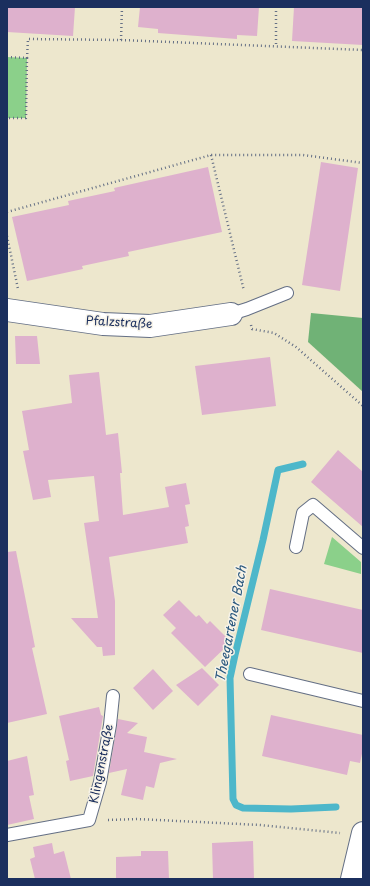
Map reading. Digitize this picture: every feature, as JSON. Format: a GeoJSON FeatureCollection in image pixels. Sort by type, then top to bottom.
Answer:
{"type":"FeatureCollection","features":[{"type":"Feature","properties":{"kind":"street","name":"Pfalzstraße"},"geometry":{"type":"LineString","coordinates":[[13,302],[103,324],[150,326],[239,312]]}},
{"type":"Feature","properties":{"kind":"street"},"geometry":{"type":"LineString","coordinates":[[352,879],[363,834]]}},
{"type":"Feature","properties":{"kind":"lane"},"geometry":{"type":"LineString","coordinates":[[239,312],[287,293]]}},
{"type":"Feature","properties":{"kind":"lane"},"geometry":{"type":"LineString","coordinates":[[296,547],[304,513],[313,505],[363,548]]}},
{"type":"Feature","properties":{"kind":"lane"},"geometry":{"type":"LineString","coordinates":[[250,674],[363,701]]}},
{"type":"Feature","properties":{"kind":"lane","name":"Klingenstraße"},"geometry":{"type":"LineString","coordinates":[[7,835],[89,820],[100,782],[110,725],[113,696]]}},
{"type":"Feature","properties":{"kind":"path"},"geometry":{"type":"LineString","coordinates":[[121,40],[122,7]]}},
{"type":"Feature","properties":{"kind":"path"},"geometry":{"type":"LineString","coordinates":[[276,7],[276,46]]}},
{"type":"Feature","properties":{"kind":"path"},"geometry":{"type":"LineString","coordinates":[[7,118],[26,118],[28,39],[121,40],[363,50]]}},
{"type":"Feature","properties":{"kind":"path"},"geometry":{"type":"LineString","coordinates":[[7,57],[27,58]]}},
{"type":"Feature","properties":{"kind":"path"},"geometry":{"type":"LineString","coordinates":[[7,212],[211,155],[303,155],[363,163]]}},
{"type":"Feature","properties":{"kind":"path"},"geometry":{"type":"LineString","coordinates":[[211,155],[239,312],[252,329],[274,333],[296,348],[363,406]]}},
{"type":"Feature","properties":{"kind":"path"},"geometry":{"type":"LineString","coordinates":[[7,236],[13,302]]}},
{"type":"Feature","properties":{"kind":"path"},"geometry":{"type":"LineString","coordinates":[[89,820],[137,819],[260,825],[363,834]]}},
{"type":"Feature","properties":{"kind":"green space"},"geometry":{"type":"Polygon","coordinates":[[[7,57],[27,58],[26,118],[7,118],[7,57]]]}},
{"type":"Feature","properties":{"kind":"green space"},"geometry":{"type":"Polygon","coordinates":[[[311,313],[363,318],[363,392],[308,342],[311,313]]]}},
{"type":"Feature","properties":{"kind":"green space"},"geometry":{"type":"Polygon","coordinates":[[[332,537],[361,562],[361,574],[324,564],[332,537]]]}},
{"type":"Feature","properties":{"kind":"building"},"geometry":{"type":"Polygon","coordinates":[[[7,7],[75,7],[73,36],[7,32],[7,7]]]}},
{"type":"Feature","properties":{"kind":"building"},"geometry":{"type":"Polygon","coordinates":[[[140,7],[259,7],[257,36],[237,35],[237,39],[158,33],[158,29],[138,27],[140,7]]]}},
{"type":"Feature","properties":{"kind":"building"},"geometry":{"type":"Polygon","coordinates":[[[294,7],[363,7],[363,45],[292,41],[294,7]]]}},
{"type":"Feature","properties":{"kind":"building"},"geometry":{"type":"Polygon","coordinates":[[[321,162],[358,168],[340,291],[302,285],[321,162]]]}},
{"type":"Feature","properties":{"kind":"building"},"geometry":{"type":"Polygon","coordinates":[[[208,167],[222,232],[128,252],[129,256],[82,266],[83,269],[27,281],[12,217],[69,205],[68,201],[115,191],[114,188],[208,167]]]}},
{"type":"Feature","properties":{"kind":"building"},"geometry":{"type":"Polygon","coordinates":[[[15,336],[37,336],[40,364],[16,364],[15,336]]]}},
{"type":"Feature","properties":{"kind":"building"},"geometry":{"type":"Polygon","coordinates":[[[270,357],[276,406],[202,415],[195,366],[270,357]]]}},
{"type":"Feature","properties":{"kind":"building"},"geometry":{"type":"Polygon","coordinates":[[[99,372],[106,435],[118,433],[122,473],[120,473],[123,515],[169,507],[165,487],[186,483],[190,504],[185,505],[189,526],[185,527],[188,543],[109,557],[115,601],[115,655],[103,656],[102,647],[97,647],[71,618],[98,618],[84,523],[99,521],[94,476],[48,480],[51,497],[33,500],[23,451],[29,450],[22,411],[72,403],[69,375],[99,372]]]}},
{"type":"Feature","properties":{"kind":"building"},"geometry":{"type":"Polygon","coordinates":[[[338,450],[363,472],[363,527],[311,482],[338,450]]]}},
{"type":"Feature","properties":{"kind":"building"},"geometry":{"type":"Polygon","coordinates":[[[16,551],[35,647],[32,648],[47,714],[7,723],[7,552],[16,551]]]}},
{"type":"Feature","properties":{"kind":"building"},"geometry":{"type":"Polygon","coordinates":[[[270,589],[363,610],[363,653],[261,630],[270,589]]]}},
{"type":"Feature","properties":{"kind":"building"},"geometry":{"type":"Polygon","coordinates":[[[179,600],[196,617],[199,615],[207,624],[210,621],[231,642],[205,667],[171,633],[176,628],[163,615],[179,600]]]}},
{"type":"Feature","properties":{"kind":"building"},"geometry":{"type":"Polygon","coordinates":[[[202,668],[219,685],[198,706],[176,685],[202,668]]]}},
{"type":"Feature","properties":{"kind":"building"},"geometry":{"type":"Polygon","coordinates":[[[153,669],[173,691],[153,710],[133,688],[153,669]]]}},
{"type":"Feature","properties":{"kind":"building"},"geometry":{"type":"Polygon","coordinates":[[[99,707],[101,715],[103,716],[93,776],[70,781],[66,761],[69,760],[59,716],[99,707]]]}},
{"type":"Feature","properties":{"kind":"building"},"geometry":{"type":"Polygon","coordinates":[[[271,715],[363,735],[363,749],[360,763],[350,761],[347,775],[262,756],[271,715]]]}},
{"type":"Feature","properties":{"kind":"building"},"geometry":{"type":"Polygon","coordinates":[[[118,719],[138,723],[127,733],[147,737],[144,752],[177,759],[160,763],[154,788],[146,786],[143,800],[121,795],[127,769],[109,773],[118,719]]]}},
{"type":"Feature","properties":{"kind":"building"},"geometry":{"type":"Polygon","coordinates":[[[27,756],[34,795],[29,796],[34,819],[7,825],[7,761],[27,756]]]}},
{"type":"Feature","properties":{"kind":"building"},"geometry":{"type":"Polygon","coordinates":[[[253,841],[254,879],[213,879],[212,843],[253,841]]]}},
{"type":"Feature","properties":{"kind":"building"},"geometry":{"type":"Polygon","coordinates":[[[52,843],[54,854],[64,851],[71,879],[35,879],[30,859],[35,857],[33,847],[52,843]]]}},
{"type":"Feature","properties":{"kind":"building"},"geometry":{"type":"Polygon","coordinates":[[[141,851],[168,851],[169,879],[116,879],[116,857],[141,856],[141,851]]]}},
{"type":"Feature","properties":{"kind":"waterway","name":"Theegartener Bach"},"geometry":{"type":"LineString","coordinates":[[303,464],[278,470],[230,678],[233,799],[236,805],[243,808],[291,809],[336,807]]}}]}
